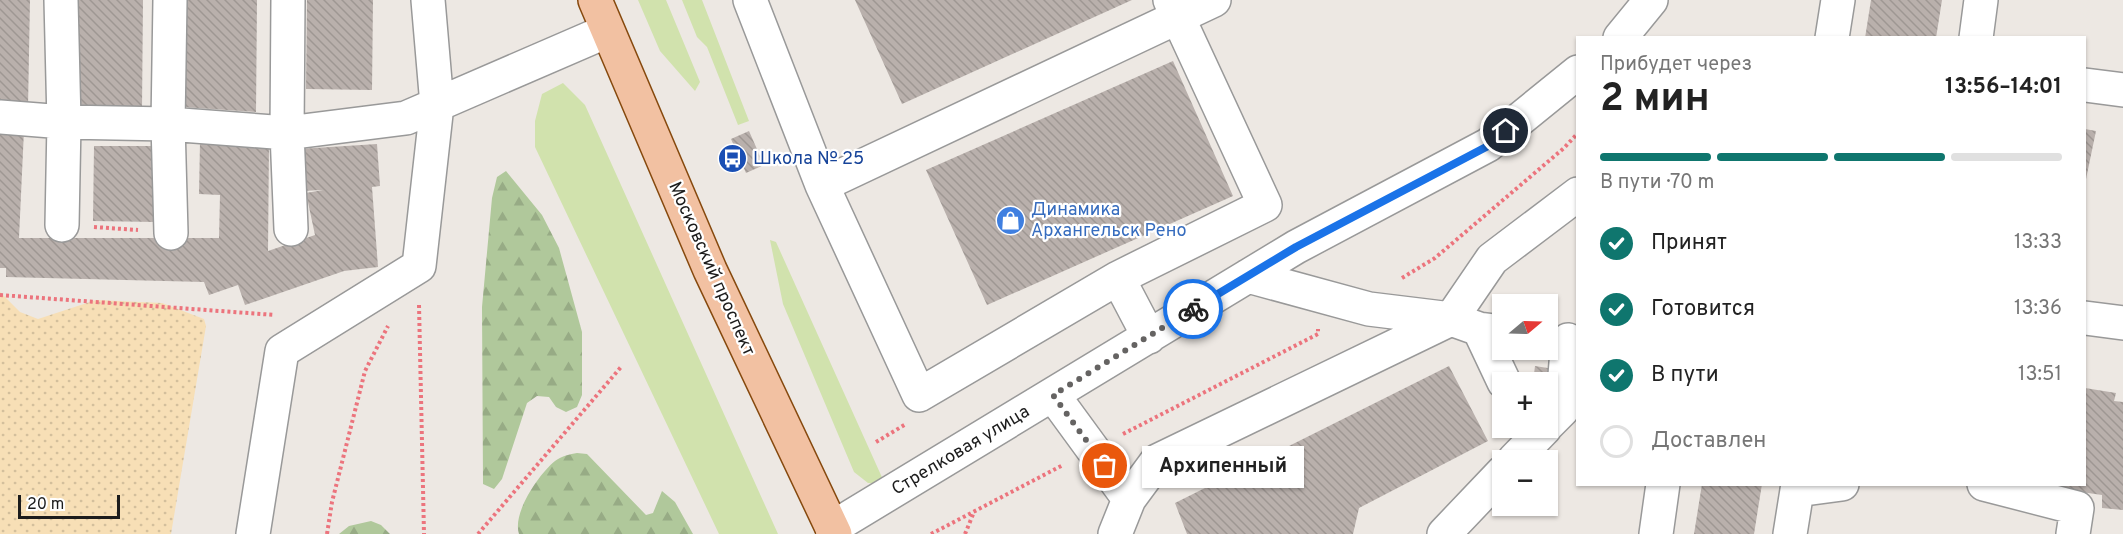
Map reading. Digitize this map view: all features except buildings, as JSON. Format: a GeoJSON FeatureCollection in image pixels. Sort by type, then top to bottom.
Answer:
{"type":"FeatureCollection","features":[{"type":"Feature","properties":{"kind":"main road","name":"Московский проспект"},"geometry":{"type":"LineString","coordinates":[[596,0],[607,31],[710,270],[834,531]]}},
{"type":"Feature","properties":{"kind":"street"},"geometry":{"type":"LineString","coordinates":[[61,0],[64,122],[62,225]]}},
{"type":"Feature","properties":{"kind":"street"},"geometry":{"type":"LineString","coordinates":[[170,0],[168,124],[171,233]]}},
{"type":"Feature","properties":{"kind":"street"},"geometry":{"type":"LineString","coordinates":[[288,0],[287,133],[291,229]]}},
{"type":"Feature","properties":{"kind":"street"},"geometry":{"type":"LineString","coordinates":[[253,534],[282,351],[418,266],[437,105],[428,0]]}},
{"type":"Feature","properties":{"kind":"street"},"geometry":{"type":"LineString","coordinates":[[750,0],[822,185],[920,395],[1118,278],[1265,205],[1174,9]]}},
{"type":"Feature","properties":{"kind":"street"},"geometry":{"type":"LineString","coordinates":[[822,185],[1174,9],[1214,0]]}},
{"type":"Feature","properties":{"kind":"street"},"geometry":{"type":"LineString","coordinates":[[1622,36],[1651,0]]}},
{"type":"Feature","properties":{"kind":"street"},"geometry":{"type":"LineString","coordinates":[[1832,36],[1838,0]]}},
{"type":"Feature","properties":{"kind":"street"},"geometry":{"type":"LineString","coordinates":[[1976,36],[1981,0]]}},
{"type":"Feature","properties":{"kind":"street"},"geometry":{"type":"LineString","coordinates":[[0,117],[64,122],[168,124],[287,133],[406,118],[607,31]]}},
{"type":"Feature","properties":{"kind":"street","name":"Стрелковая улица"},"geometry":{"type":"LineString","coordinates":[[834,531],[1296,247],[1488,146],[1576,74]]}},
{"type":"Feature","properties":{"kind":"street"},"geometry":{"type":"LineString","coordinates":[[2086,85],[2123,90]]}},
{"type":"Feature","properties":{"kind":"street"},"geometry":{"type":"LineString","coordinates":[[1499,372],[1478,327],[1492,259],[1576,196]]}},
{"type":"Feature","properties":{"kind":"street"},"geometry":{"type":"LineString","coordinates":[[1248,276],[1369,309],[1478,327]]}},
{"type":"Feature","properties":{"kind":"street"},"geometry":{"type":"LineString","coordinates":[[1118,278],[1149,337]]}},
{"type":"Feature","properties":{"kind":"street"},"geometry":{"type":"LineString","coordinates":[[2086,318],[2123,323]]}},
{"type":"Feature","properties":{"kind":"street"},"geometry":{"type":"LineString","coordinates":[[1115,534],[1129,499],[1157,461],[1478,327]]}},
{"type":"Feature","properties":{"kind":"street"},"geometry":{"type":"LineString","coordinates":[[1558,414],[1562,410],[1565,340]]}},
{"type":"Feature","properties":{"kind":"street"},"geometry":{"type":"LineString","coordinates":[[1053,395],[1129,499]]}},
{"type":"Feature","properties":{"kind":"street"},"geometry":{"type":"LineString","coordinates":[[1444,534],[1492,484]]}},
{"type":"Feature","properties":{"kind":"street"},"geometry":{"type":"LineString","coordinates":[[1656,534],[1664,486]]}},
{"type":"Feature","properties":{"kind":"street"},"geometry":{"type":"LineString","coordinates":[[1992,486],[2077,508],[2073,534]]}},
{"type":"Feature","properties":{"kind":"street"},"geometry":{"type":"LineString","coordinates":[[1790,534],[1798,487]]}},
{"type":"Feature","properties":{"kind":"path"},"geometry":{"type":"LineString","coordinates":[[62,225],[171,233]]}},
{"type":"Feature","properties":{"kind":"path"},"geometry":{"type":"LineString","coordinates":[[418,266],[424,534]]}},
{"type":"Feature","properties":{"kind":"path"},"geometry":{"type":"LineString","coordinates":[[931,534],[1318,334],[1318,294]]}},
{"type":"Feature","properties":{"kind":"path"},"geometry":{"type":"LineString","coordinates":[[0,295],[332,319]]}},
{"type":"Feature","properties":{"kind":"path"},"geometry":{"type":"LineString","coordinates":[[327,534],[332,502],[365,371],[392,319]]}},
{"type":"Feature","properties":{"kind":"path"},"geometry":{"type":"LineString","coordinates":[[478,534],[621,367]]}},
{"type":"Feature","properties":{"kind":"path"},"geometry":{"type":"LineString","coordinates":[[965,534],[975,511]]}},
{"type":"Feature","properties":{"kind":"green space"},"geometry":{"type":"Polygon","coordinates":[[[638,0],[666,0],[700,82],[695,91],[660,51],[638,0]]]}},
{"type":"Feature","properties":{"kind":"green space"},"geometry":{"type":"Polygon","coordinates":[[[682,0],[702,0],[749,121],[738,125],[707,47],[697,37],[682,0]]]}},
{"type":"Feature","properties":{"kind":"green space"},"geometry":{"type":"Polygon","coordinates":[[[563,83],[585,105],[778,534],[719,534],[535,147],[535,121],[542,94],[563,83]]]}},
{"type":"Feature","properties":{"kind":"green space"},"geometry":{"type":"Polygon","coordinates":[[[506,171],[542,215],[559,248],[582,332],[582,395],[577,407],[566,412],[556,407],[549,397],[537,396],[527,403],[502,479],[494,489],[483,484],[482,307],[492,198],[497,177],[506,171]]]}},
{"type":"Feature","properties":{"kind":"green space"},"geometry":{"type":"Polygon","coordinates":[[[770,240],[776,242],[885,484],[868,483],[854,472],[783,304],[770,240]]]}},
{"type":"Feature","properties":{"kind":"green space"},"geometry":{"type":"Polygon","coordinates":[[[587,454],[646,515],[653,513],[662,491],[675,502],[693,534],[519,534],[519,516],[535,484],[555,461],[566,455],[587,454]]]}},
{"type":"Feature","properties":{"kind":"green space"},"geometry":{"type":"Polygon","coordinates":[[[371,521],[381,525],[390,534],[339,534],[349,526],[371,521]]]}},
{"type":"Feature","properties":{"kind":"sand"},"geometry":{"type":"Polygon","coordinates":[[[0,292],[20,312],[38,319],[96,300],[162,303],[204,319],[206,326],[171,534],[0,534],[0,292]]]}},
{"type":"Feature","properties":{"kind":"way so far"},"geometry":{"type":"LineString","coordinates":[[1105,466],[1053,395],[1193,309]]}},
{"type":"Feature","properties":{"kind":"place","name":"Школа № 25"},"geometry":{"type":"Point","coordinates":[732,159]}},
{"type":"Feature","properties":{"kind":"place","name":"Динамика Архангельск Рено"},"geometry":{"type":"Point","coordinates":[1010,220]}},
{"type":"Feature","properties":{"kind":"place","name":"Архипенный"},"geometry":{"type":"Point","coordinates":[1105,466]}},
{"type":"Feature","properties":{"kind":"route"},"geometry":{"type":"LineString","coordinates":[[1193,309],[1296,247],[1488,146],[1506,131]]}}]}
